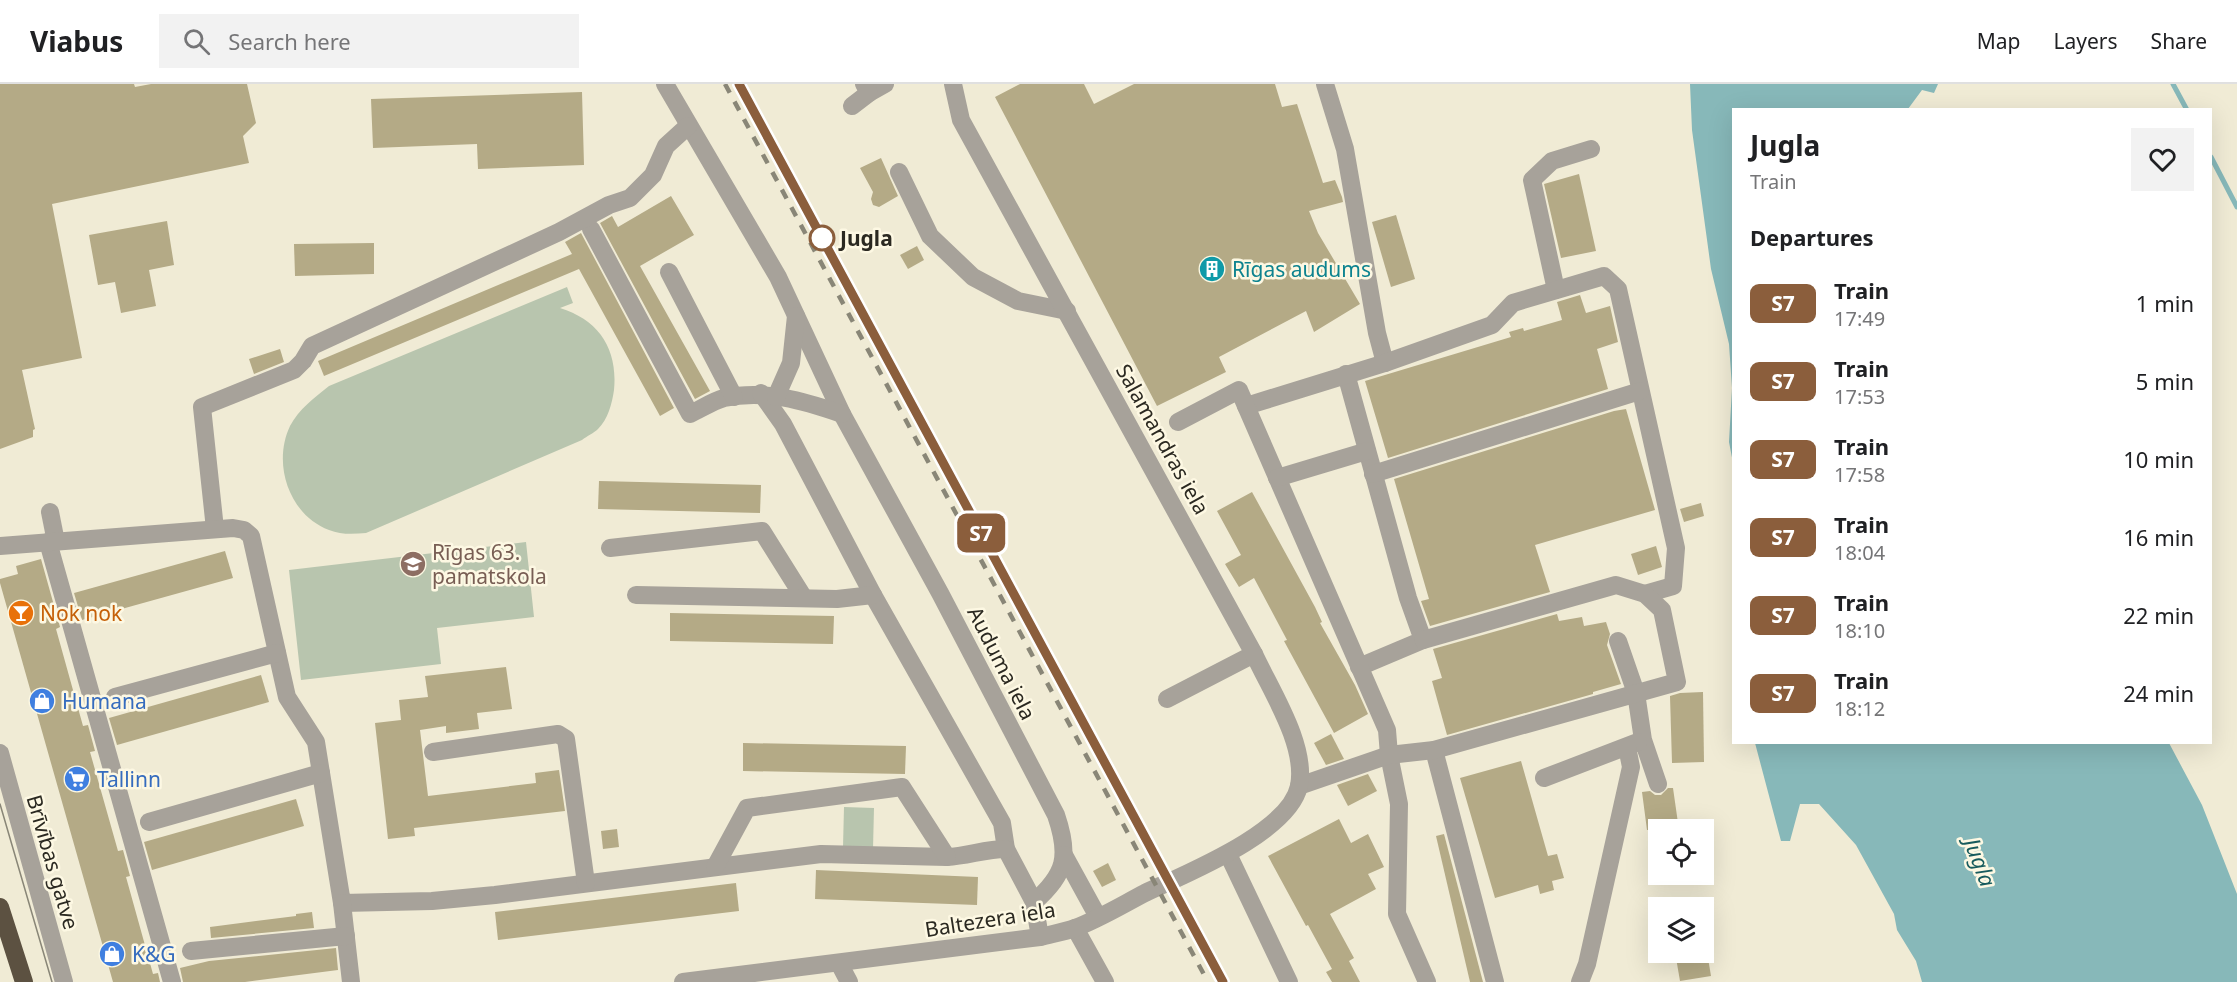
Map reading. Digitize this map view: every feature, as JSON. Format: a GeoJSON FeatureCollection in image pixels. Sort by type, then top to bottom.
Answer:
{"type":"FeatureCollection","features":[{"type":"Feature","properties":{"kind":"highway"},"geometry":{"type":"LineString","coordinates":[[0,907],[24,982]]}},
{"type":"Feature","properties":{"kind":"street"},"geometry":{"type":"LineString","coordinates":[[215,529],[202,407],[294,370],[312,346],[549,237],[609,205],[630,198],[653,175],[666,146],[688,126],[665,84]]}},
{"type":"Feature","properties":{"kind":"street","name":"Salamandras iela"},"geometry":{"type":"LineString","coordinates":[[953,84],[961,120],[1254,654],[1293,735],[1299,760],[1299,786]]}},
{"type":"Feature","properties":{"kind":"street"},"geometry":{"type":"LineString","coordinates":[[1326,84],[1345,149],[1377,333],[1385,363]]}},
{"type":"Feature","properties":{"kind":"street"},"geometry":{"type":"LineString","coordinates":[[852,106],[873,87]]}},
{"type":"Feature","properties":{"kind":"street","name":"Auduma iela"},"geometry":{"type":"LineString","coordinates":[[688,126],[778,277],[842,414],[940,593],[1056,815],[1063,836],[1064,855],[1061,873],[1049,889],[1034,902]]}},
{"type":"Feature","properties":{"kind":"street"},"geometry":{"type":"LineString","coordinates":[[1556,290],[1532,180],[1552,161],[1591,148]]}},
{"type":"Feature","properties":{"kind":"street"},"geometry":{"type":"LineString","coordinates":[[899,172],[930,236],[973,277],[1018,301],[1067,311]]}},
{"type":"Feature","properties":{"kind":"street"},"geometry":{"type":"LineString","coordinates":[[591,229],[690,414],[722,398],[769,395],[842,414]]}},
{"type":"Feature","properties":{"kind":"street"},"geometry":{"type":"LineString","coordinates":[[669,272],[734,397]]}},
{"type":"Feature","properties":{"kind":"street"},"geometry":{"type":"LineString","coordinates":[[1246,406],[1385,363],[1492,325],[1513,303],[1604,276],[1618,289],[1676,548],[1673,586],[1645,594]]}},
{"type":"Feature","properties":{"kind":"street"},"geometry":{"type":"LineString","coordinates":[[769,395],[790,363],[796,314]]}},
{"type":"Feature","properties":{"kind":"street"},"geometry":{"type":"LineString","coordinates":[[1346,374],[1366,451],[1422,640]]}},
{"type":"Feature","properties":{"kind":"street"},"geometry":{"type":"LineString","coordinates":[[1178,422],[1239,390],[1387,730],[1389,755],[1399,804],[1396,914],[1426,982]]}},
{"type":"Feature","properties":{"kind":"street"},"geometry":{"type":"LineString","coordinates":[[1373,474],[1640,391]]}},
{"type":"Feature","properties":{"kind":"street"},"geometry":{"type":"LineString","coordinates":[[769,395],[873,595],[1002,823],[1006,849],[1034,902],[1040,937]]}},
{"type":"Feature","properties":{"kind":"street"},"geometry":{"type":"LineString","coordinates":[[1277,478],[1366,451]]}},
{"type":"Feature","properties":{"kind":"street"},"geometry":{"type":"LineString","coordinates":[[50,512],[52,542],[172,982]]}},
{"type":"Feature","properties":{"kind":"street"},"geometry":{"type":"LineString","coordinates":[[0,546],[215,529],[244,530],[250,536],[286,697],[316,742],[342,903],[351,982]]}},
{"type":"Feature","properties":{"kind":"street"},"geometry":{"type":"LineString","coordinates":[[610,548],[762,531],[804,598]]}},
{"type":"Feature","properties":{"kind":"street"},"geometry":{"type":"LineString","coordinates":[[1299,786],[1389,755],[1434,750],[1677,682],[1662,610],[1645,594],[1616,585],[1422,640],[1359,667]]}},
{"type":"Feature","properties":{"kind":"street"},"geometry":{"type":"LineString","coordinates":[[636,595],[837,598],[873,595]]}},
{"type":"Feature","properties":{"kind":"street"},"geometry":{"type":"LineString","coordinates":[[1580,982],[1587,964],[1635,743],[1636,693],[1618,641]]}},
{"type":"Feature","properties":{"kind":"street"},"geometry":{"type":"LineString","coordinates":[[115,697],[277,653]]}},
{"type":"Feature","properties":{"kind":"street"},"geometry":{"type":"LineString","coordinates":[[1167,699],[1254,654]]}},
{"type":"Feature","properties":{"kind":"street"},"geometry":{"type":"LineString","coordinates":[[433,752],[558,735],[566,740],[586,883]]}},
{"type":"Feature","properties":{"kind":"street"},"geometry":{"type":"LineString","coordinates":[[1544,778],[1635,743]]}},
{"type":"Feature","properties":{"kind":"street"},"geometry":{"type":"LineString","coordinates":[[1635,743],[1658,784]]}},
{"type":"Feature","properties":{"kind":"street"},"geometry":{"type":"LineString","coordinates":[[1434,750],[1495,982]]}},
{"type":"Feature","properties":{"kind":"street","name":"Brīvības gatve"},"geometry":{"type":"LineString","coordinates":[[0,753],[64,982]]}},
{"type":"Feature","properties":{"kind":"street"},"geometry":{"type":"LineString","coordinates":[[149,822],[321,773]]}},
{"type":"Feature","properties":{"kind":"street","name":"Baltezera iela"},"geometry":{"type":"LineString","coordinates":[[683,982],[1040,937],[1075,928],[1228,854],[1277,819],[1293,802],[1299,786]]}},
{"type":"Feature","properties":{"kind":"street"},"geometry":{"type":"LineString","coordinates":[[715,867],[747,808],[902,787],[947,857]]}},
{"type":"Feature","properties":{"kind":"street"},"geometry":{"type":"LineString","coordinates":[[342,903],[432,901],[821,854],[947,857],[965,856],[983,849],[1006,849]]}},
{"type":"Feature","properties":{"kind":"street"},"geometry":{"type":"LineString","coordinates":[[1228,854],[1289,982]]}},
{"type":"Feature","properties":{"kind":"street"},"geometry":{"type":"LineString","coordinates":[[1064,855],[1098,916]]}},
{"type":"Feature","properties":{"kind":"street"},"geometry":{"type":"LineString","coordinates":[[1075,928],[1105,982]]}},
{"type":"Feature","properties":{"kind":"street"},"geometry":{"type":"LineString","coordinates":[[191,951],[346,936]]}},
{"type":"Feature","properties":{"kind":"street"},"geometry":{"type":"LineString","coordinates":[[838,963],[849,982]]}},
{"type":"Feature","properties":{"kind":"green space"},"geometry":{"type":"Polygon","coordinates":[[[567,287],[573,303],[560,308],[574,313],[595,328],[609,349],[613,362],[612,401],[607,416],[596,430],[582,440],[366,533],[348,534],[329,530],[315,523],[294,501],[284,472],[285,441],[290,426],[312,399],[329,386],[567,287]]]}},
{"type":"Feature","properties":{"kind":"green space"},"geometry":{"type":"Polygon","coordinates":[[[526,542],[534,617],[437,628],[441,664],[301,680],[289,570],[526,542]]]}},
{"type":"Feature","properties":{"kind":"green space"},"geometry":{"type":"Polygon","coordinates":[[[844,807],[874,808],[873,849],[843,847],[844,807]]]}},
{"type":"Feature","properties":{"kind":"water"},"geometry":{"type":"Polygon","coordinates":[[[1690,84],[1938,84],[1934,93],[1922,90],[1909,108],[1732,108],[1732,388],[1729,344],[1711,269],[1692,130],[1690,84]]]}},
{"type":"Feature","properties":{"kind":"water"},"geometry":{"type":"Polygon","coordinates":[[[1732,388],[1732,458],[1729,442],[1732,388]]]}},
{"type":"Feature","properties":{"kind":"water"},"geometry":{"type":"Polygon","coordinates":[[[1755,744],[2170,744],[2202,805],[2237,894],[2237,982],[1922,982],[1916,961],[1897,930],[1894,914],[1856,845],[1819,804],[1800,804],[1790,841],[1781,841],[1755,744]]]}},
{"type":"Feature","properties":{"kind":"building"},"geometry":{"type":"Polygon","coordinates":[[[0,84],[134,84],[135,87],[151,84],[247,84],[256,123],[243,136],[249,163],[52,204],[82,358],[22,370],[35,429],[33,437],[0,449],[0,84]]]}},
{"type":"Feature","properties":{"kind":"building","name":"Rīgas audums"},"geometry":{"type":"Polygon","coordinates":[[[1020,84],[1084,84],[1094,104],[1134,84],[1275,84],[1282,107],[1297,104],[1323,183],[1335,180],[1342,197],[1343,202],[1309,211],[1318,233],[1360,304],[1314,332],[1306,311],[1219,357],[1226,372],[1157,406],[995,97],[1020,84]]]}},
{"type":"Feature","properties":{"kind":"building"},"geometry":{"type":"Polygon","coordinates":[[[582,92],[584,165],[478,169],[477,144],[373,148],[371,99],[582,92]]]}},
{"type":"Feature","properties":{"kind":"building"},"geometry":{"type":"Polygon","coordinates":[[[881,158],[898,196],[879,207],[873,205],[871,199],[873,192],[860,168],[881,158]]]}},
{"type":"Feature","properties":{"kind":"building"},"geometry":{"type":"Polygon","coordinates":[[[1579,174],[1596,251],[1561,258],[1544,184],[1579,174]]]}},
{"type":"Feature","properties":{"kind":"building"},"geometry":{"type":"Polygon","coordinates":[[[671,196],[694,235],[640,266],[710,391],[695,399],[600,223],[612,216],[618,227],[671,196]]]}},
{"type":"Feature","properties":{"kind":"building"},"geometry":{"type":"Polygon","coordinates":[[[1396,215],[1415,279],[1391,287],[1372,222],[1396,215]]]}},
{"type":"Feature","properties":{"kind":"building"},"geometry":{"type":"Polygon","coordinates":[[[167,221],[174,265],[149,270],[156,306],[121,313],[115,282],[98,285],[89,235],[167,221]]]}},
{"type":"Feature","properties":{"kind":"building"},"geometry":{"type":"Polygon","coordinates":[[[581,233],[674,408],[660,416],[579,269],[324,376],[318,361],[572,254],[565,242],[581,233]]]}},
{"type":"Feature","properties":{"kind":"building"},"geometry":{"type":"Polygon","coordinates":[[[374,243],[374,274],[295,276],[294,244],[374,243]]]}},
{"type":"Feature","properties":{"kind":"building"},"geometry":{"type":"Polygon","coordinates":[[[917,246],[924,260],[908,269],[900,255],[917,246]]]}},
{"type":"Feature","properties":{"kind":"building"},"geometry":{"type":"Polygon","coordinates":[[[1580,295],[1586,313],[1610,306],[1618,342],[1597,349],[1608,389],[1388,458],[1365,381],[1511,337],[1509,332],[1523,328],[1524,331],[1562,320],[1557,302],[1580,295]]]}},
{"type":"Feature","properties":{"kind":"building"},"geometry":{"type":"Polygon","coordinates":[[[280,349],[284,362],[254,374],[249,359],[280,349]]]}},
{"type":"Feature","properties":{"kind":"building"},"geometry":{"type":"Polygon","coordinates":[[[1626,409],[1655,510],[1535,545],[1550,592],[1430,626],[1421,601],[1429,599],[1394,479],[1626,409]]]}},
{"type":"Feature","properties":{"kind":"building"},"geometry":{"type":"Polygon","coordinates":[[[599,481],[761,485],[760,513],[598,509],[599,481]]]}},
{"type":"Feature","properties":{"kind":"building"},"geometry":{"type":"Polygon","coordinates":[[[1252,492],[1315,607],[1322,622],[1320,623],[1355,685],[1368,714],[1334,733],[1284,641],[1287,640],[1254,578],[1239,587],[1225,564],[1241,555],[1217,511],[1252,492]]]}},
{"type":"Feature","properties":{"kind":"building"},"geometry":{"type":"Polygon","coordinates":[[[1701,503],[1704,516],[1684,522],[1680,509],[1701,503]]]}},
{"type":"Feature","properties":{"kind":"building"},"geometry":{"type":"Polygon","coordinates":[[[1656,546],[1662,567],[1638,575],[1631,554],[1656,546]]]}},
{"type":"Feature","properties":{"kind":"building"},"geometry":{"type":"Polygon","coordinates":[[[225,551],[233,578],[82,620],[74,593],[225,551]]]}},
{"type":"Feature","properties":{"kind":"building","name":"Tallinn"},"geometry":{"type":"Polygon","coordinates":[[[41,559],[60,627],[56,629],[83,726],[88,725],[95,751],[90,752],[118,851],[123,850],[130,876],[126,877],[153,974],[158,973],[160,982],[113,982],[0,583],[0,579],[18,574],[16,566],[41,559]]]}},
{"type":"Feature","properties":{"kind":"building"},"geometry":{"type":"Polygon","coordinates":[[[670,613],[834,616],[833,644],[670,641],[670,613]]]}},
{"type":"Feature","properties":{"kind":"building"},"geometry":{"type":"Polygon","coordinates":[[[1557,614],[1559,621],[1582,617],[1584,626],[1606,622],[1610,634],[1607,645],[1621,684],[1447,735],[1432,681],[1442,678],[1433,649],[1557,614]]]}},
{"type":"Feature","properties":{"kind":"building"},"geometry":{"type":"Polygon","coordinates":[[[506,667],[512,709],[477,713],[479,729],[446,733],[446,726],[420,730],[428,796],[536,783],[535,773],[559,770],[565,811],[414,828],[415,836],[388,839],[375,723],[401,720],[399,700],[428,697],[425,676],[506,667]]]}},
{"type":"Feature","properties":{"kind":"building"},"geometry":{"type":"Polygon","coordinates":[[[261,675],[269,702],[117,745],[109,718],[261,675]]]}},
{"type":"Feature","properties":{"kind":"building"},"geometry":{"type":"Polygon","coordinates":[[[1703,692],[1704,762],[1672,763],[1670,696],[1703,692]]]}},
{"type":"Feature","properties":{"kind":"building"},"geometry":{"type":"Polygon","coordinates":[[[1331,734],[1344,759],[1326,765],[1314,743],[1331,734]]]}},
{"type":"Feature","properties":{"kind":"building"},"geometry":{"type":"Polygon","coordinates":[[[743,743],[906,746],[905,774],[743,771],[743,743]]]}},
{"type":"Feature","properties":{"kind":"building"},"geometry":{"type":"Polygon","coordinates":[[[1521,761],[1548,856],[1557,854],[1564,878],[1552,881],[1554,890],[1540,894],[1538,885],[1495,898],[1460,778],[1521,761]]]}},
{"type":"Feature","properties":{"kind":"building"},"geometry":{"type":"Polygon","coordinates":[[[1368,774],[1377,791],[1348,806],[1337,785],[1368,774]]]}},
{"type":"Feature","properties":{"kind":"building"},"geometry":{"type":"Polygon","coordinates":[[[1668,788],[1673,788],[1677,819],[1648,819],[1647,830],[1642,792],[1650,791],[1655,795],[1661,795],[1668,788]]]}},
{"type":"Feature","properties":{"kind":"building"},"geometry":{"type":"Polygon","coordinates":[[[296,799],[304,826],[152,870],[144,842],[296,799]]]}},
{"type":"Feature","properties":{"kind":"building"},"geometry":{"type":"Polygon","coordinates":[[[1339,819],[1351,843],[1368,834],[1384,867],[1368,874],[1376,889],[1330,914],[1354,958],[1349,961],[1360,982],[1332,982],[1326,972],[1332,969],[1268,856],[1339,819]]]}},
{"type":"Feature","properties":{"kind":"building"},"geometry":{"type":"Polygon","coordinates":[[[617,829],[619,847],[603,849],[601,831],[617,829]]]}},
{"type":"Feature","properties":{"kind":"building"},"geometry":{"type":"Polygon","coordinates":[[[1444,834],[1483,982],[1470,982],[1436,836],[1444,834]]]}},
{"type":"Feature","properties":{"kind":"building"},"geometry":{"type":"Polygon","coordinates":[[[1108,863],[1116,880],[1102,887],[1093,871],[1108,863]]]}},
{"type":"Feature","properties":{"kind":"building"},"geometry":{"type":"Polygon","coordinates":[[[816,870],[978,877],[977,905],[815,899],[816,870]]]}},
{"type":"Feature","properties":{"kind":"building"},"geometry":{"type":"Polygon","coordinates":[[[736,883],[739,911],[498,940],[495,912],[736,883]]]}},
{"type":"Feature","properties":{"kind":"building"},"geometry":{"type":"Polygon","coordinates":[[[312,912],[314,928],[211,938],[210,927],[312,912]]]}},
{"type":"Feature","properties":{"kind":"building"},"geometry":{"type":"Polygon","coordinates":[[[336,948],[338,970],[245,982],[183,982],[180,968],[209,961],[336,948]]]}},
{"type":"Feature","properties":{"kind":"building"},"geometry":{"type":"Polygon","coordinates":[[[1677,963],[1709,963],[1711,976],[1680,981],[1677,963]]]}},
{"type":"Feature","properties":{"kind":"waterway"},"geometry":{"type":"LineString","coordinates":[[2173,84],[2186,108]]}},
{"type":"Feature","properties":{"kind":"waterway"},"geometry":{"type":"LineString","coordinates":[[2212,159],[2237,207]]}},
{"type":"Feature","properties":{"kind":"tram line"},"geometry":{"type":"LineString","coordinates":[[0,804],[52,982]]}},
{"type":"Feature","properties":{"kind":"railway"},"geometry":{"type":"LineString","coordinates":[[725,84],[1208,982]]}},
{"type":"Feature","properties":{"kind":"railway"},"geometry":{"type":"LineString","coordinates":[[739,84],[1223,982]]}},
{"type":"Feature","properties":{"kind":"train","name":"S7"},"geometry":{"type":"LineString","coordinates":[[739,84],[1223,982]]}},
{"type":"Feature","properties":{"kind":"place","name":"Jugla"},"geometry":{"type":"Point","coordinates":[822,238]}},
{"type":"Feature","properties":{"kind":"place","name":"Rīgas audums"},"geometry":{"type":"Point","coordinates":[1212,269]}},
{"type":"Feature","properties":{"kind":"place","name":"Rīgas 63. pamatskola"},"geometry":{"type":"Point","coordinates":[413,564]}},
{"type":"Feature","properties":{"kind":"place","name":"Nok nok"},"geometry":{"type":"Point","coordinates":[21,613]}},
{"type":"Feature","properties":{"kind":"place","name":"Humana"},"geometry":{"type":"Point","coordinates":[42,701]}},
{"type":"Feature","properties":{"kind":"place","name":"Tallinn"},"geometry":{"type":"Point","coordinates":[77,779]}},
{"type":"Feature","properties":{"kind":"place","name":"K&G"},"geometry":{"type":"Point","coordinates":[112,954]}}]}
